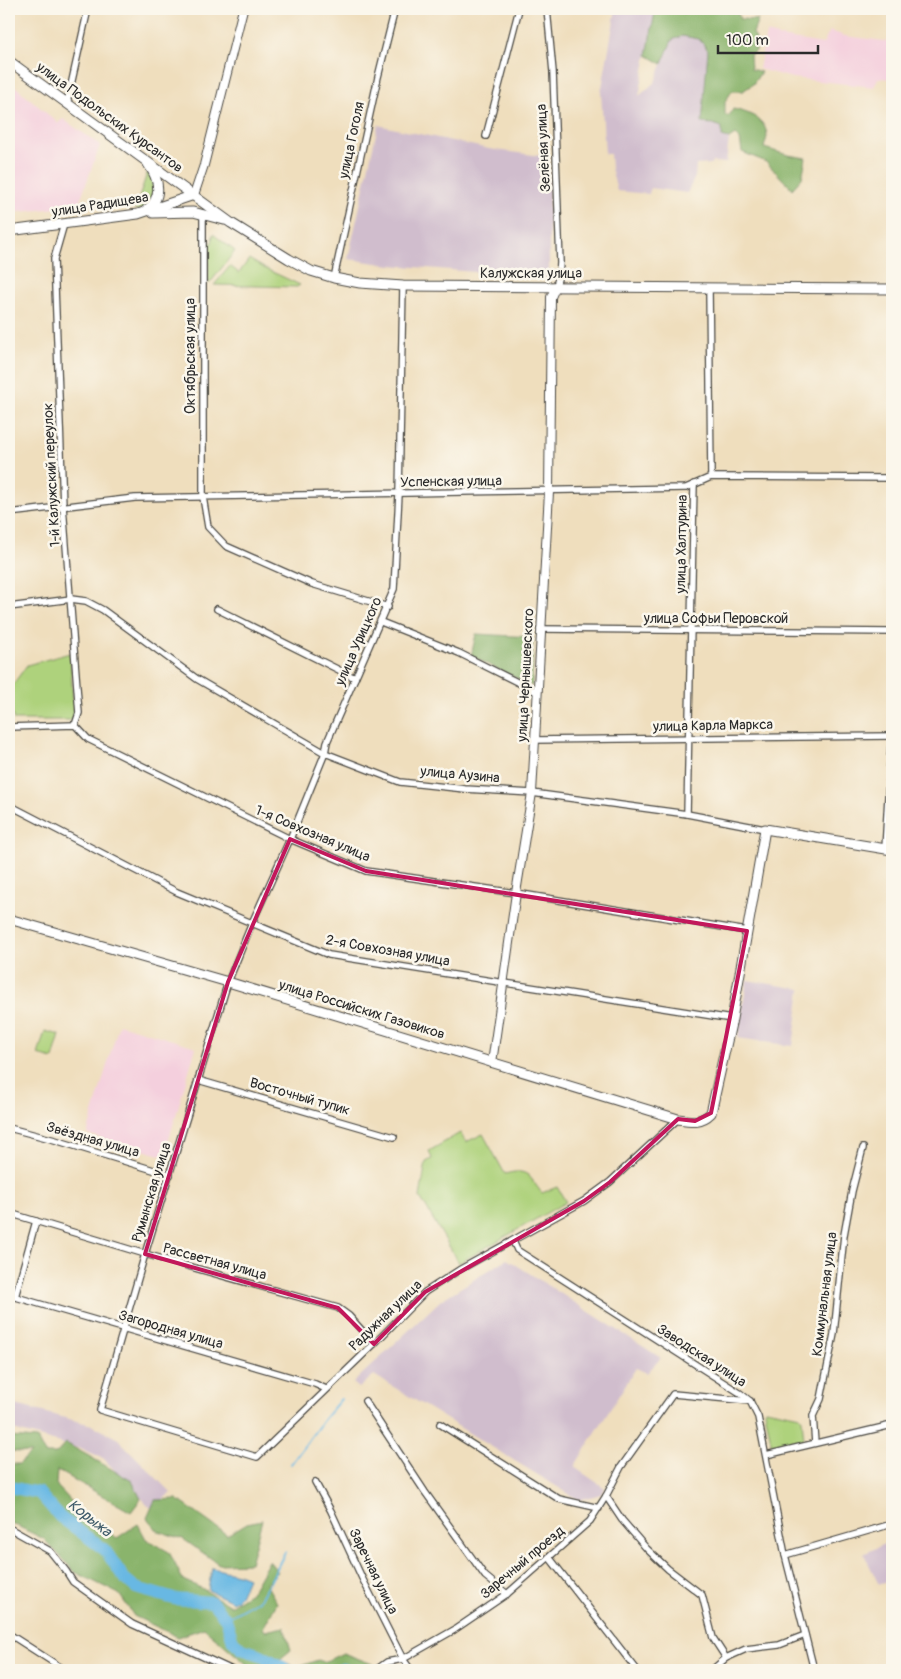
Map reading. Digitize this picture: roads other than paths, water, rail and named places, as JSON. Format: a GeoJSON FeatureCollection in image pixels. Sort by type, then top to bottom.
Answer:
{"type":"FeatureCollection","features":[{"type":"Feature","properties":{"kind":"main road","name":"улица Подольских Курсантов"},"geometry":{"type":"LineString","coordinates":[[9,61],[194,195]]}},
{"type":"Feature","properties":{"kind":"main road"},"geometry":{"type":"LineString","coordinates":[[138,214],[151,207],[157,199],[158,193],[158,183],[154,174],[142,158]]}},
{"type":"Feature","properties":{"kind":"main road","name":"улица Радищева"},"geometry":{"type":"LineString","coordinates":[[9,231],[138,214],[194,195]]}},
{"type":"Feature","properties":{"kind":"main road","name":"Калужская улица"},"geometry":{"type":"LineString","coordinates":[[194,195],[232,223],[311,271],[360,284],[403,286],[892,290]]}},
{"type":"Feature","properties":{"kind":"main road"},"geometry":{"type":"LineString","coordinates":[[138,214],[183,212],[203,214],[232,223]]}},
{"type":"Feature","properties":{"kind":"main road"},"geometry":{"type":"LineString","coordinates":[[732,1020],[764,828]]}},
{"type":"Feature","properties":{"kind":"main road","name":"улица Аузина"},"geometry":{"type":"LineString","coordinates":[[764,828],[889,849]]}},
{"type":"Feature","properties":{"kind":"main road","name":"улица Российских Газовиков"},"geometry":{"type":"LineString","coordinates":[[9,920],[228,982],[678,1119],[695,1121],[707,1117],[711,1113],[732,1020]]}},
{"type":"Feature","properties":{"kind":"street"},"geometry":{"type":"LineString","coordinates":[[67,103],[88,9]]}},
{"type":"Feature","properties":{"kind":"street"},"geometry":{"type":"LineString","coordinates":[[194,195],[200,183],[243,9]]}},
{"type":"Feature","properties":{"kind":"street","name":"улица Гоголя"},"geometry":{"type":"LineString","coordinates":[[334,278],[378,77],[395,9]]}},
{"type":"Feature","properties":{"kind":"street"},"geometry":{"type":"LineString","coordinates":[[486,136],[519,9]]}},
{"type":"Feature","properties":{"kind":"street","name":"Зелёная улица"},"geometry":{"type":"LineString","coordinates":[[547,9],[553,72],[560,253],[559,275],[556,286]]}},
{"type":"Feature","properties":{"kind":"street","name":"Октябрьская улица"},"geometry":{"type":"LineString","coordinates":[[203,214],[203,498]]}},
{"type":"Feature","properties":{"kind":"street","name":"1-й Калужский переулок"},"geometry":{"type":"LineString","coordinates":[[64,224],[54,259],[63,506],[79,713],[75,725]]}},
{"type":"Feature","properties":{"kind":"street","name":"улица Урицкого"},"geometry":{"type":"LineString","coordinates":[[228,982],[252,923],[290,840],[325,753],[327,742],[388,607],[394,589],[399,494],[403,286]]}},
{"type":"Feature","properties":{"kind":"street","name":"улица Чернышевского"},"geometry":{"type":"LineString","coordinates":[[492,1063],[532,793],[549,492],[551,300],[556,286]]}},
{"type":"Feature","properties":{"kind":"street"},"geometry":{"type":"LineString","coordinates":[[709,289],[712,477]]}},
{"type":"Feature","properties":{"kind":"street","name":"Успенская улица"},"geometry":{"type":"LineString","coordinates":[[9,513],[135,498],[549,492],[686,488],[712,477],[892,478]]}},
{"type":"Feature","properties":{"kind":"street","name":"улица Халтурина"},"geometry":{"type":"LineString","coordinates":[[687,814],[694,484]]}},
{"type":"Feature","properties":{"kind":"street"},"geometry":{"type":"LineString","coordinates":[[203,498],[208,527],[226,546],[312,584],[388,607]]}},
{"type":"Feature","properties":{"kind":"street"},"geometry":{"type":"LineString","coordinates":[[9,607],[71,599]]}},
{"type":"Feature","properties":{"kind":"street","name":"улица Аузина"},"geometry":{"type":"LineString","coordinates":[[71,599],[86,601],[103,610],[197,679],[325,753],[400,782],[465,789],[532,793],[687,814],[764,828]]}},
{"type":"Feature","properties":{"kind":"street"},"geometry":{"type":"LineString","coordinates":[[217,608],[355,678]]}},
{"type":"Feature","properties":{"kind":"street"},"geometry":{"type":"LineString","coordinates":[[381,622],[459,653],[537,692]]}},
{"type":"Feature","properties":{"kind":"street","name":"улица Софьи Перовской"},"geometry":{"type":"LineString","coordinates":[[540,629],[892,632]]}},
{"type":"Feature","properties":{"kind":"street"},"geometry":{"type":"LineString","coordinates":[[9,726],[75,725]]}},
{"type":"Feature","properties":{"kind":"street","name":"1-я Совхозная улица"},"geometry":{"type":"LineString","coordinates":[[75,725],[88,739],[290,840],[366,871],[516,893],[747,931]]}},
{"type":"Feature","properties":{"kind":"street"},"geometry":{"type":"LineString","coordinates":[[889,849],[892,727]]}},
{"type":"Feature","properties":{"kind":"street","name":"улица Карла Маркса"},"geometry":{"type":"LineString","coordinates":[[534,740],[892,736]]}},
{"type":"Feature","properties":{"kind":"street","name":"2-я Совхозная улица"},"geometry":{"type":"LineString","coordinates":[[9,805],[177,892],[329,955],[732,1020]]}},
{"type":"Feature","properties":{"kind":"street","name":"Румынская улица"},"geometry":{"type":"LineString","coordinates":[[100,1410],[145,1254],[228,982]]}},
{"type":"Feature","properties":{"kind":"street","name":"Восточный тупик"},"geometry":{"type":"LineString","coordinates":[[198,1080],[394,1137]]}},
{"type":"Feature","properties":{"kind":"street","name":"Радужная улица"},"geometry":{"type":"LineString","coordinates":[[100,1410],[257,1457],[374,1344],[424,1292],[459,1270],[584,1201],[610,1182],[678,1119]]}},
{"type":"Feature","properties":{"kind":"street","name":"Звёздная улица"},"geometry":{"type":"LineString","coordinates":[[9,1128],[170,1175]]}},
{"type":"Feature","properties":{"kind":"street","name":"Коммунальная улица"},"geometry":{"type":"LineString","coordinates":[[815,1443],[813,1416],[821,1399],[834,1334],[844,1235],[852,1190],[863,1148]]}},
{"type":"Feature","properties":{"kind":"street","name":"Рассветная улица"},"geometry":{"type":"LineString","coordinates":[[9,1213],[145,1254],[338,1308],[349,1316],[374,1344]]}},
{"type":"Feature","properties":{"kind":"street"},"geometry":{"type":"LineString","coordinates":[[12,1296],[36,1221]]}},
{"type":"Feature","properties":{"kind":"street","name":"Заводская улица"},"geometry":{"type":"LineString","coordinates":[[513,1241],[517,1250],[740,1392],[750,1401],[758,1418],[785,1556],[814,1670]]}},
{"type":"Feature","properties":{"kind":"street","name":"Загородная улица"},"geometry":{"type":"LineString","coordinates":[[12,1296],[315,1384],[326,1390]]}},
{"type":"Feature","properties":{"kind":"street","name":"Заречный проезд"},"geometry":{"type":"LineString","coordinates":[[376,1670],[387,1662],[403,1659],[454,1630],[507,1594],[590,1522],[621,1467],[673,1394],[750,1401]]}},
{"type":"Feature","properties":{"kind":"street"},"geometry":{"type":"LineString","coordinates":[[365,1401],[425,1492],[485,1576],[507,1594]]}},
{"type":"Feature","properties":{"kind":"street"},"geometry":{"type":"LineString","coordinates":[[440,1424],[560,1499],[599,1508]]}},
{"type":"Feature","properties":{"kind":"street"},"geometry":{"type":"LineString","coordinates":[[766,1455],[892,1425]]}},
{"type":"Feature","properties":{"kind":"street","name":"Заречная улица"},"geometry":{"type":"LineString","coordinates":[[315,1482],[403,1659],[411,1670]]}},
{"type":"Feature","properties":{"kind":"street"},"geometry":{"type":"LineString","coordinates":[[606,1496],[622,1520],[647,1549],[668,1569],[702,1595],[713,1638],[726,1658]]}},
{"type":"Feature","properties":{"kind":"street"},"geometry":{"type":"LineString","coordinates":[[785,1556],[892,1524]]}},
{"type":"Feature","properties":{"kind":"street"},"geometry":{"type":"LineString","coordinates":[[9,1528],[50,1551],[73,1582],[132,1624],[232,1670]]}},
{"type":"Feature","properties":{"kind":"street"},"geometry":{"type":"LineString","coordinates":[[550,1557],[636,1670]]}},
{"type":"Feature","properties":{"kind":"street"},"geometry":{"type":"LineString","coordinates":[[9,1634],[65,1670]]}},
{"type":"Feature","properties":{"kind":"street"},"geometry":{"type":"LineString","coordinates":[[712,1670],[726,1658],[746,1649],[779,1645],[805,1635]]}},
{"type":"Feature","properties":{"kind":"water"},"geometry":{"type":"Polygon","coordinates":[[[212,1568],[248,1578],[240,1596],[233,1602],[208,1590],[212,1568]]]}},
{"type":"Feature","properties":{"kind":"waterway"},"geometry":{"type":"LineString","coordinates":[[291,1464],[341,1399]]}},
{"type":"Feature","properties":{"kind":"waterway","name":"Корыжа"},"geometry":{"type":"LineString","coordinates":[[9,1487],[39,1493],[60,1517],[105,1550],[124,1578],[136,1588],[174,1599],[212,1602],[226,1619],[233,1641],[242,1649],[261,1655],[288,1670]]}},
{"type":"Feature","properties":{"kind":"waterway"},"geometry":{"type":"LineString","coordinates":[[226,1619],[260,1599],[285,1552]]}},
{"type":"Feature","properties":{"kind":"waterway","name":"Корыжа"},"geometry":{"type":"LineString","coordinates":[[340,1670],[347,1670]]}}]}
